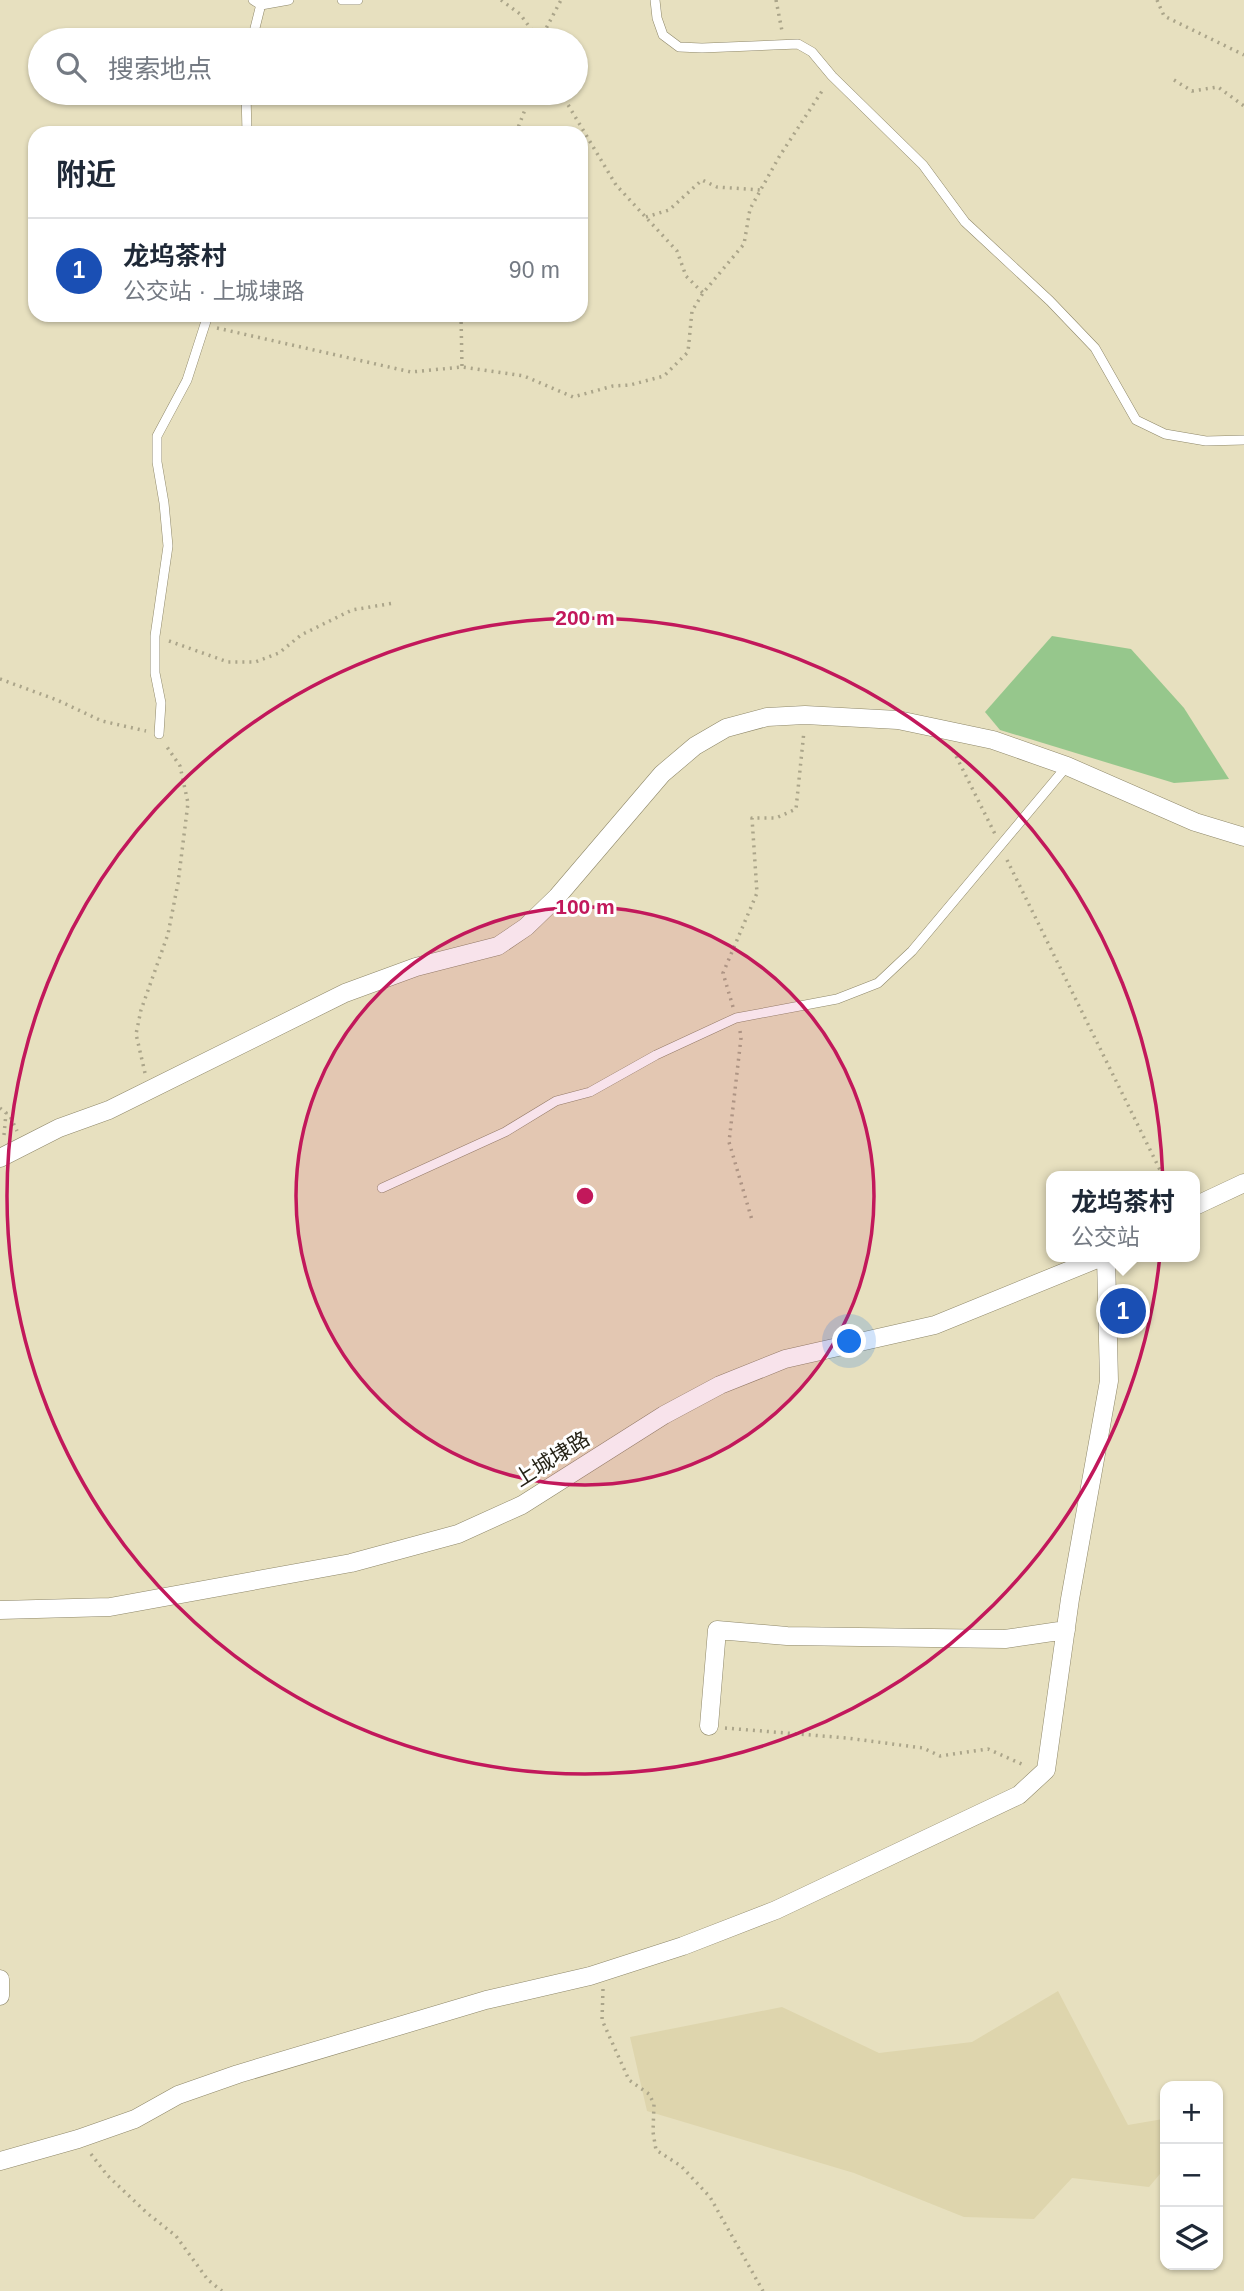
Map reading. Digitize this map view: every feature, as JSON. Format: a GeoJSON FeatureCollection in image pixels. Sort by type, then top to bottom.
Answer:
{"type":"FeatureCollection","features":[{"type":"Feature","properties":{"kind":"street"},"geometry":{"type":"LineString","coordinates":[[0,1158],[59,1128],[109,1110],[345,993],[416,967],[498,946],[526,927],[558,897],[662,774],[695,746],[726,728],[767,717],[805,715],[898,720],[993,740],[1067,766],[1195,822],[1244,837]]}},
{"type":"Feature","properties":{"kind":"street"},"geometry":{"type":"LineString","coordinates":[[1200,1204],[1244,1184]]}},
{"type":"Feature","properties":{"kind":"street","name":"上城埭路"},"geometry":{"type":"LineString","coordinates":[[0,1610],[124,1605],[351,1563],[458,1534],[522,1505],[664,1415],[720,1385],[785,1359],[935,1325],[1092,1262]]}},
{"type":"Feature","properties":{"kind":"street"},"geometry":{"type":"LineString","coordinates":[[0,2161],[78,2139],[135,2119],[178,2095],[238,2074],[486,2000],[603,1971],[683,1946],[776,1910],[1018,1795],[1044,1774],[1109,1381],[1104,1262]]}},
{"type":"Feature","properties":{"kind":"street"},"geometry":{"type":"LineString","coordinates":[[709,1726],[717,1630],[787,1636],[1005,1639],[1066,1630]]}},
{"type":"Feature","properties":{"kind":"street"},"geometry":{"type":"LineString","coordinates":[[0,1979],[0,1996]]}},
{"type":"Feature","properties":{"kind":"lane"},"geometry":{"type":"LineString","coordinates":[[254,28],[259,2],[289,0]]}},
{"type":"Feature","properties":{"kind":"lane"},"geometry":{"type":"LineString","coordinates":[[342,0],[358,0]]}},
{"type":"Feature","properties":{"kind":"lane"},"geometry":{"type":"LineString","coordinates":[[655,0],[656,18],[663,36],[679,47],[784,43],[798,44],[812,52],[832,76],[923,165],[965,222],[1050,301],[1095,348],[1136,420],[1165,434],[1206,441],[1244,440]]}},
{"type":"Feature","properties":{"kind":"lane"},"geometry":{"type":"LineString","coordinates":[[246,105],[247,126]]}},
{"type":"Feature","properties":{"kind":"lane"},"geometry":{"type":"LineString","coordinates":[[159,734],[161,704],[155,673],[155,636],[168,546],[157,462],[157,436],[187,380],[205,322]]}},
{"type":"Feature","properties":{"kind":"lane"},"geometry":{"type":"LineString","coordinates":[[382,1188],[505,1132],[556,1101],[590,1093],[656,1055],[736,1018],[837,999],[878,984],[912,951],[1067,766]]}},
{"type":"Feature","properties":{"kind":"path"},"geometry":{"type":"LineString","coordinates":[[501,0],[520,14],[531,28]]}},
{"type":"Feature","properties":{"kind":"path"},"geometry":{"type":"LineString","coordinates":[[546,28],[561,0]]}},
{"type":"Feature","properties":{"kind":"path"},"geometry":{"type":"LineString","coordinates":[[776,0],[784,43]]}},
{"type":"Feature","properties":{"kind":"path"},"geometry":{"type":"LineString","coordinates":[[1157,0],[1164,16],[1244,55]]}},
{"type":"Feature","properties":{"kind":"path"},"geometry":{"type":"LineString","coordinates":[[214,322],[411,372],[462,367],[524,376],[573,397],[664,376],[688,352],[692,311],[703,293],[744,244],[750,209],[779,157],[832,76]]}},
{"type":"Feature","properties":{"kind":"path"},"geometry":{"type":"LineString","coordinates":[[1174,80],[1192,91],[1218,87],[1244,106]]}},
{"type":"Feature","properties":{"kind":"path"},"geometry":{"type":"LineString","coordinates":[[568,105],[581,126]]}},
{"type":"Feature","properties":{"kind":"path"},"geometry":{"type":"LineString","coordinates":[[519,126],[526,107]]}},
{"type":"Feature","properties":{"kind":"path"},"geometry":{"type":"LineString","coordinates":[[588,138],[616,185],[677,251],[686,276],[703,293]]}},
{"type":"Feature","properties":{"kind":"path"},"geometry":{"type":"LineString","coordinates":[[646,217],[669,211],[702,180],[717,187],[761,190]]}},
{"type":"Feature","properties":{"kind":"path"},"geometry":{"type":"LineString","coordinates":[[461,322],[462,367]]}},
{"type":"Feature","properties":{"kind":"path"},"geometry":{"type":"LineString","coordinates":[[155,636],[228,662],[255,663],[279,653],[301,635],[352,610],[394,603]]}},
{"type":"Feature","properties":{"kind":"path"},"geometry":{"type":"LineString","coordinates":[[0,679],[57,700],[102,721],[159,734],[180,766],[188,803],[178,883],[168,934],[141,1010],[136,1034],[149,1088]]}},
{"type":"Feature","properties":{"kind":"path"},"geometry":{"type":"LineString","coordinates":[[752,1220],[729,1142],[741,1038],[723,973],[757,893],[752,818],[776,818],[796,809],[805,715]]}},
{"type":"Feature","properties":{"kind":"path"},"geometry":{"type":"LineString","coordinates":[[943,729],[1161,1171]]}},
{"type":"Feature","properties":{"kind":"path"},"geometry":{"type":"LineString","coordinates":[[0,1108],[10,1116],[25,1145]]}},
{"type":"Feature","properties":{"kind":"path"},"geometry":{"type":"LineString","coordinates":[[709,1726],[847,1738],[923,1748],[940,1756],[988,1749],[1044,1774]]}},
{"type":"Feature","properties":{"kind":"path"},"geometry":{"type":"LineString","coordinates":[[603,1971],[602,2020],[629,2080],[649,2094],[654,2104],[653,2132],[656,2150],[681,2166],[709,2197],[763,2291]]}},
{"type":"Feature","properties":{"kind":"path"},"geometry":{"type":"LineString","coordinates":[[78,2139],[107,2175],[176,2236],[208,2280],[222,2291]]}},
{"type":"Feature","properties":{"kind":"shaded area"},"geometry":{"type":"Polygon","coordinates":[[[1058,1991],[1128,2125],[1160,2120],[1160,2174],[1149,2187],[1072,2178],[1034,2219],[964,2217],[854,2173],[647,2111],[630,2037],[782,2007],[879,2053],[972,2042],[1058,1991]]]}},
{"type":"Feature","properties":{"kind":"green space"},"geometry":{"type":"Polygon","coordinates":[[[1052,636],[1131,649],[1184,708],[1229,779],[1174,783],[1000,730],[985,712],[1052,636]]]}},
{"type":"Feature","properties":{"kind":"place","name":"龙坞茶村"},"geometry":{"type":"Point","coordinates":[1123,1311]}}]}
